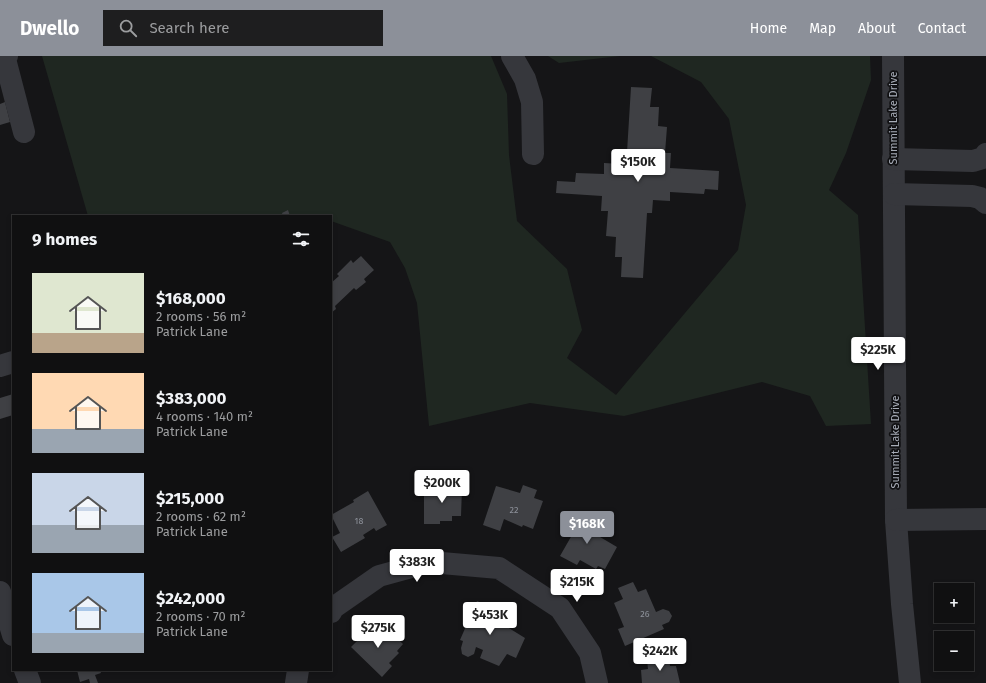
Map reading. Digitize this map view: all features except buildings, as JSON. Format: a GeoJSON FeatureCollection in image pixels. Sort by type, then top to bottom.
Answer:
{"type":"FeatureCollection","features":[{"type":"Feature","properties":{"kind":"street"},"geometry":{"type":"LineString","coordinates":[[512,56],[525,79],[532,102],[533,154]]}},
{"type":"Feature","properties":{"kind":"street","name":"Summit Lake Drive"},"geometry":{"type":"LineString","coordinates":[[893,56],[896,520],[902,604],[910,683]]}},
{"type":"Feature","properties":{"kind":"street"},"geometry":{"type":"LineString","coordinates":[[4,58],[24,132]]}},
{"type":"Feature","properties":{"kind":"street"},"geometry":{"type":"LineString","coordinates":[[893,159],[973,161],[983,158],[986,154]]}},
{"type":"Feature","properties":{"kind":"street"},"geometry":{"type":"LineString","coordinates":[[894,194],[972,196],[980,198],[986,202]]}},
{"type":"Feature","properties":{"kind":"street"},"geometry":{"type":"LineString","coordinates":[[0,366],[12,362]]}},
{"type":"Feature","properties":{"kind":"street"},"geometry":{"type":"LineString","coordinates":[[896,520],[986,519]]}},
{"type":"Feature","properties":{"kind":"street"},"geometry":{"type":"LineString","coordinates":[[332,610],[379,576],[430,562],[499,568],[560,608],[590,653],[597,683]]}},
{"type":"Feature","properties":{"kind":"street"},"geometry":{"type":"LineString","coordinates":[[0,592],[8,633]]}},
{"type":"Feature","properties":{"kind":"street"},"geometry":{"type":"LineString","coordinates":[[25,671],[30,683]]}},
{"type":"Feature","properties":{"kind":"street"},"geometry":{"type":"LineString","coordinates":[[296,683],[298,671]]}},
{"type":"Feature","properties":{"kind":"shaded area"},"geometry":{"type":"Polygon","coordinates":[[[42,56],[491,56],[507,94],[509,155],[517,221],[567,269],[582,330],[567,358],[616,395],[738,250],[746,205],[729,119],[701,82],[651,56],[870,56],[871,80],[846,153],[829,190],[858,215],[871,424],[826,426],[810,396],[762,382],[624,416],[530,403],[429,426],[417,303],[405,268],[390,242],[332,221],[332,215],[88,215],[42,56]]]}},
{"type":"Feature","properties":{"kind":"shaded area"},"geometry":{"type":"Polygon","coordinates":[[[548,56],[620,56],[559,63],[548,56]]]}}]}
